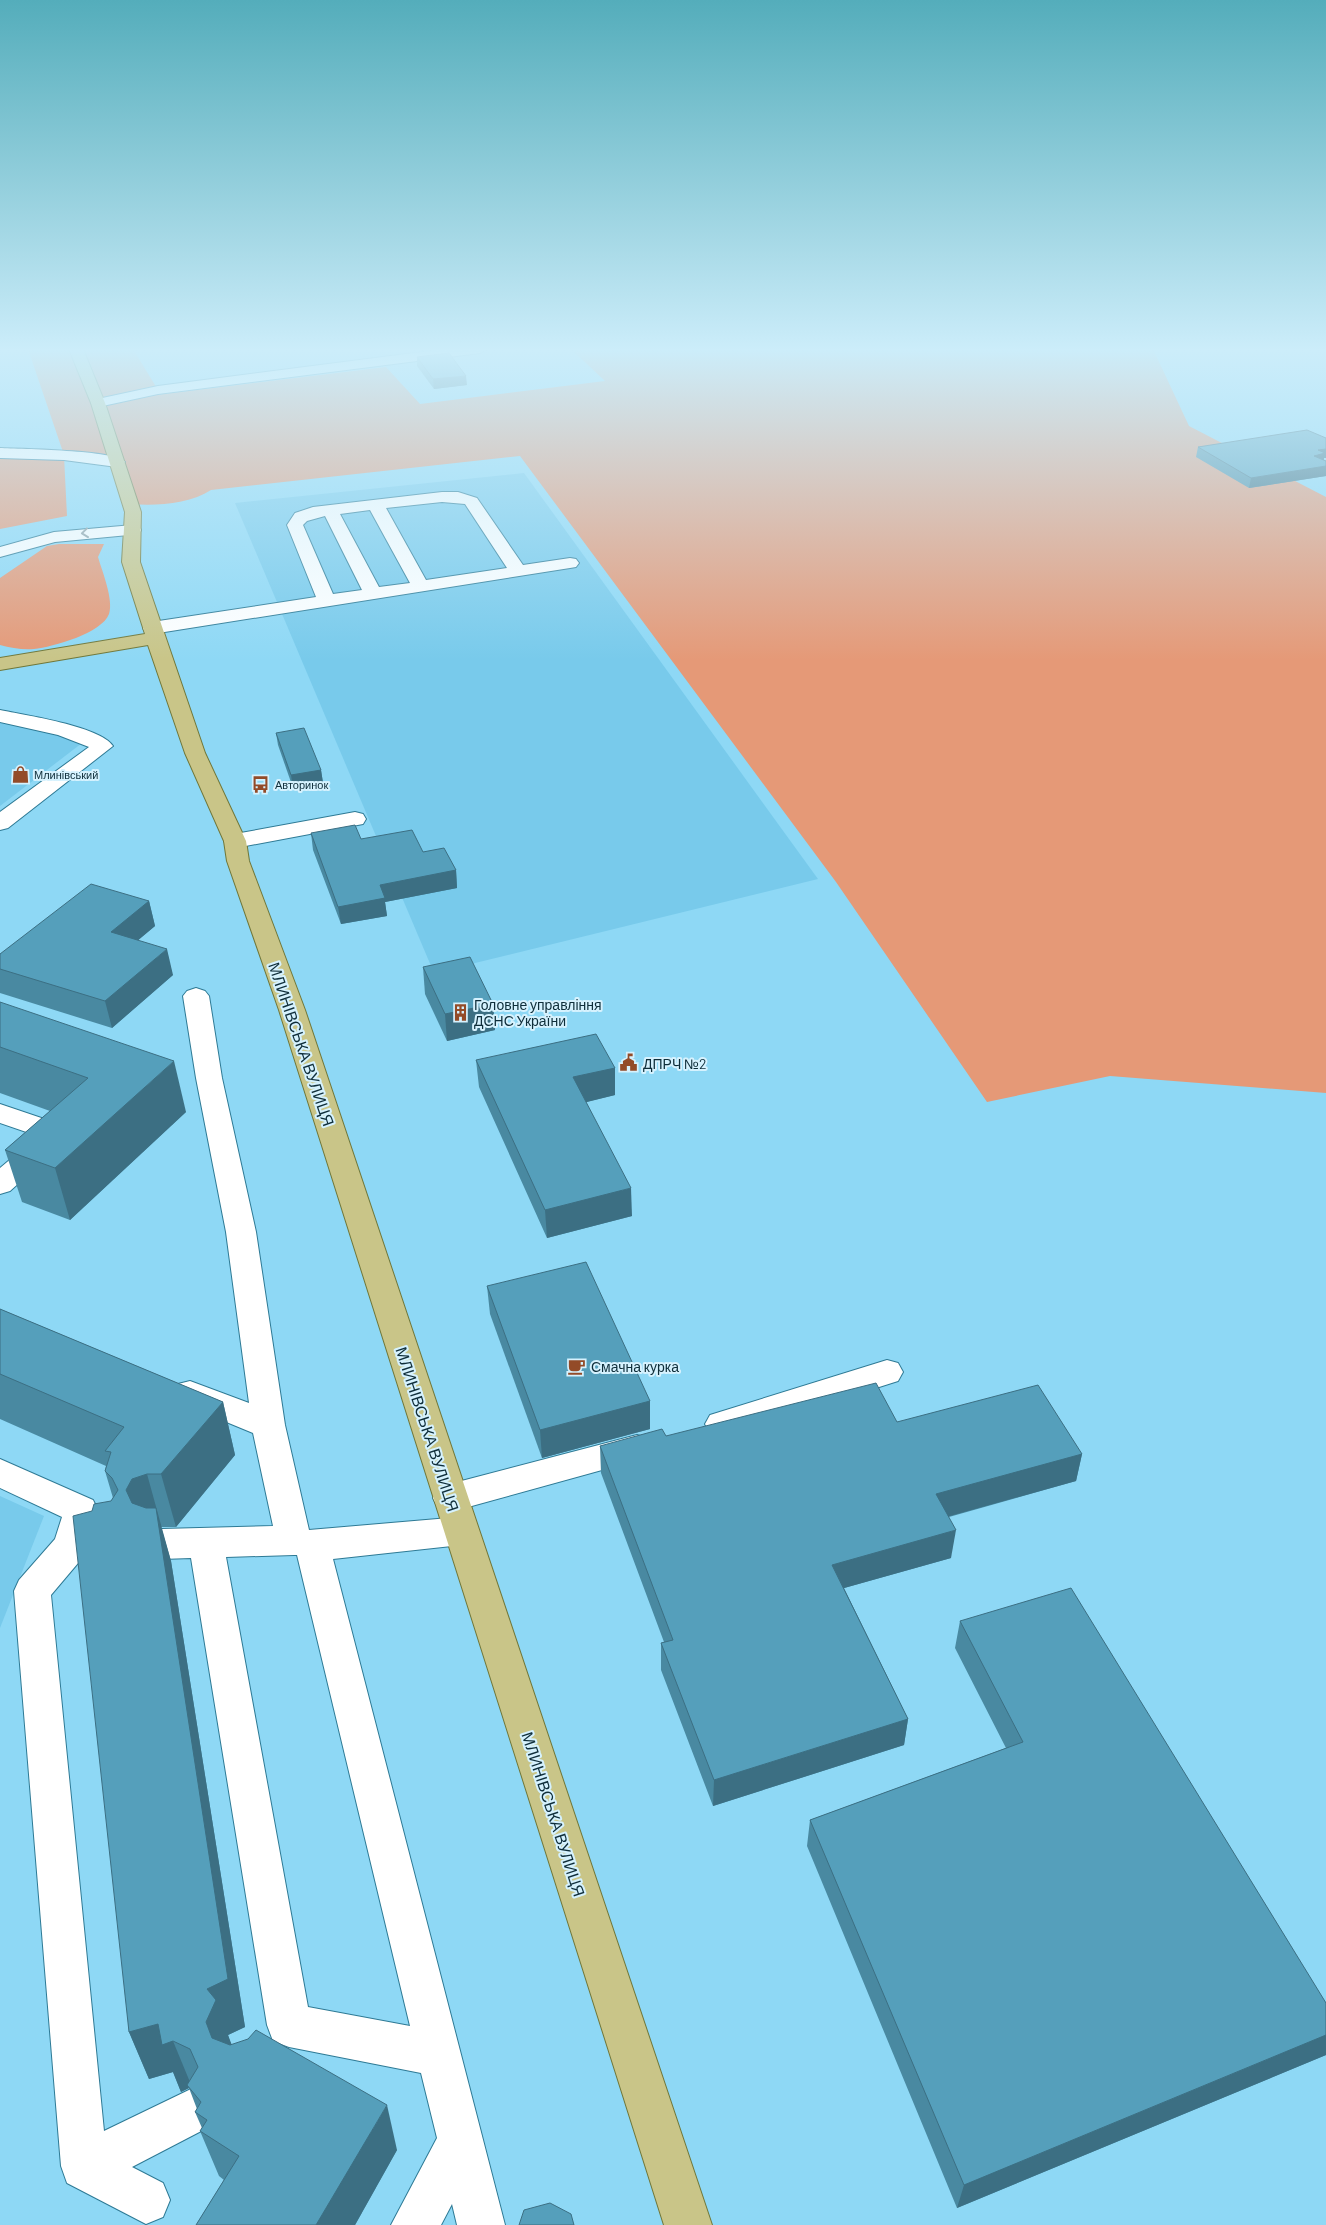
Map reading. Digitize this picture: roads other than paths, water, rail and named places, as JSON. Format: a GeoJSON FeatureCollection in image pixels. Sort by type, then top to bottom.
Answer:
{"type":"FeatureCollection","features":[{"type":"Feature","properties":{"kind":"main road","name":"МЛИНІВСЬКА ВУЛИЦЯ"},"geometry":{"type":"LineString","coordinates":[[114,453],[133,512],[131,562],[195,753],[235,841],[238,861],[292,1010],[688,2225]]}},
{"type":"Feature","properties":{"kind":"main road"},"geometry":{"type":"LineString","coordinates":[[0,664],[154,633]]}},
{"type":"Feature","properties":{"kind":"street"},"geometry":{"type":"LineString","coordinates":[[0,453],[64,456],[117,462]]}},
{"type":"Feature","properties":{"kind":"street"},"geometry":{"type":"LineString","coordinates":[[327,602],[295,525],[301,517],[307,514],[330,510],[442,497],[471,501],[518,571]]}},
{"type":"Feature","properties":{"kind":"street"},"geometry":{"type":"LineString","coordinates":[[375,504],[421,586]]}},
{"type":"Feature","properties":{"kind":"street"},"geometry":{"type":"LineString","coordinates":[[330,510],[373,594]]}},
{"type":"Feature","properties":{"kind":"street"},"geometry":{"type":"LineString","coordinates":[[0,552],[54,537],[133,530]]}},
{"type":"Feature","properties":{"kind":"street"},"geometry":{"type":"LineString","coordinates":[[154,633],[373,594],[570,563]]}},
{"type":"Feature","properties":{"kind":"street"},"geometry":{"type":"LineString","coordinates":[[0,716],[47,725],[88,737],[103,746],[0,823]]}},
{"type":"Feature","properties":{"kind":"street"},"geometry":{"type":"LineString","coordinates":[[235,841],[355,818]]}},
{"type":"Feature","properties":{"kind":"street"},"geometry":{"type":"LineString","coordinates":[[196,996],[209,1078],[241,1232],[268,1425],[303,1543],[439,2054],[481,2225]]}},
{"type":"Feature","properties":{"kind":"street"},"geometry":{"type":"LineString","coordinates":[[0,1113],[58,1132],[0,1184]]}},
{"type":"Feature","properties":{"kind":"street"},"geometry":{"type":"LineString","coordinates":[[450,1498],[680,1436],[886,1372]]}},
{"type":"Feature","properties":{"kind":"street"},"geometry":{"type":"LineString","coordinates":[[160,1381],[268,1425]]}},
{"type":"Feature","properties":{"kind":"street"},"geometry":{"type":"LineString","coordinates":[[0,1473],[94,1523],[32,1591],[84,2166]]}},
{"type":"Feature","properties":{"kind":"street"},"geometry":{"type":"LineString","coordinates":[[162,1544],[303,1543],[461,1530]]}},
{"type":"Feature","properties":{"kind":"street"},"geometry":{"type":"LineString","coordinates":[[206,1544],[275,2039],[439,2054]]}},
{"type":"Feature","properties":{"kind":"street"},"geometry":{"type":"LineString","coordinates":[[84,2166],[191,2112]]}},
{"type":"Feature","properties":{"kind":"street"},"geometry":{"type":"LineString","coordinates":[[415,2225],[461,2140]]}},
{"type":"Feature","properties":{"kind":"street"},"geometry":{"type":"LineString","coordinates":[[84,2166],[146,2200]]}},
{"type":"Feature","properties":{"kind":"place","name":"Млинівський"},"geometry":{"type":"Point","coordinates":[20,774]}},
{"type":"Feature","properties":{"kind":"place","name":"Авторинок"},"geometry":{"type":"Point","coordinates":[261,784]}},
{"type":"Feature","properties":{"kind":"place","name":"Головне управління ДСНС України"},"geometry":{"type":"Point","coordinates":[460,1012]}},
{"type":"Feature","properties":{"kind":"place","name":"ДПРЧ №2"},"geometry":{"type":"Point","coordinates":[629,1063]}},
{"type":"Feature","properties":{"kind":"place","name":"Смачна курка"},"geometry":{"type":"Point","coordinates":[577,1366]}}]}
